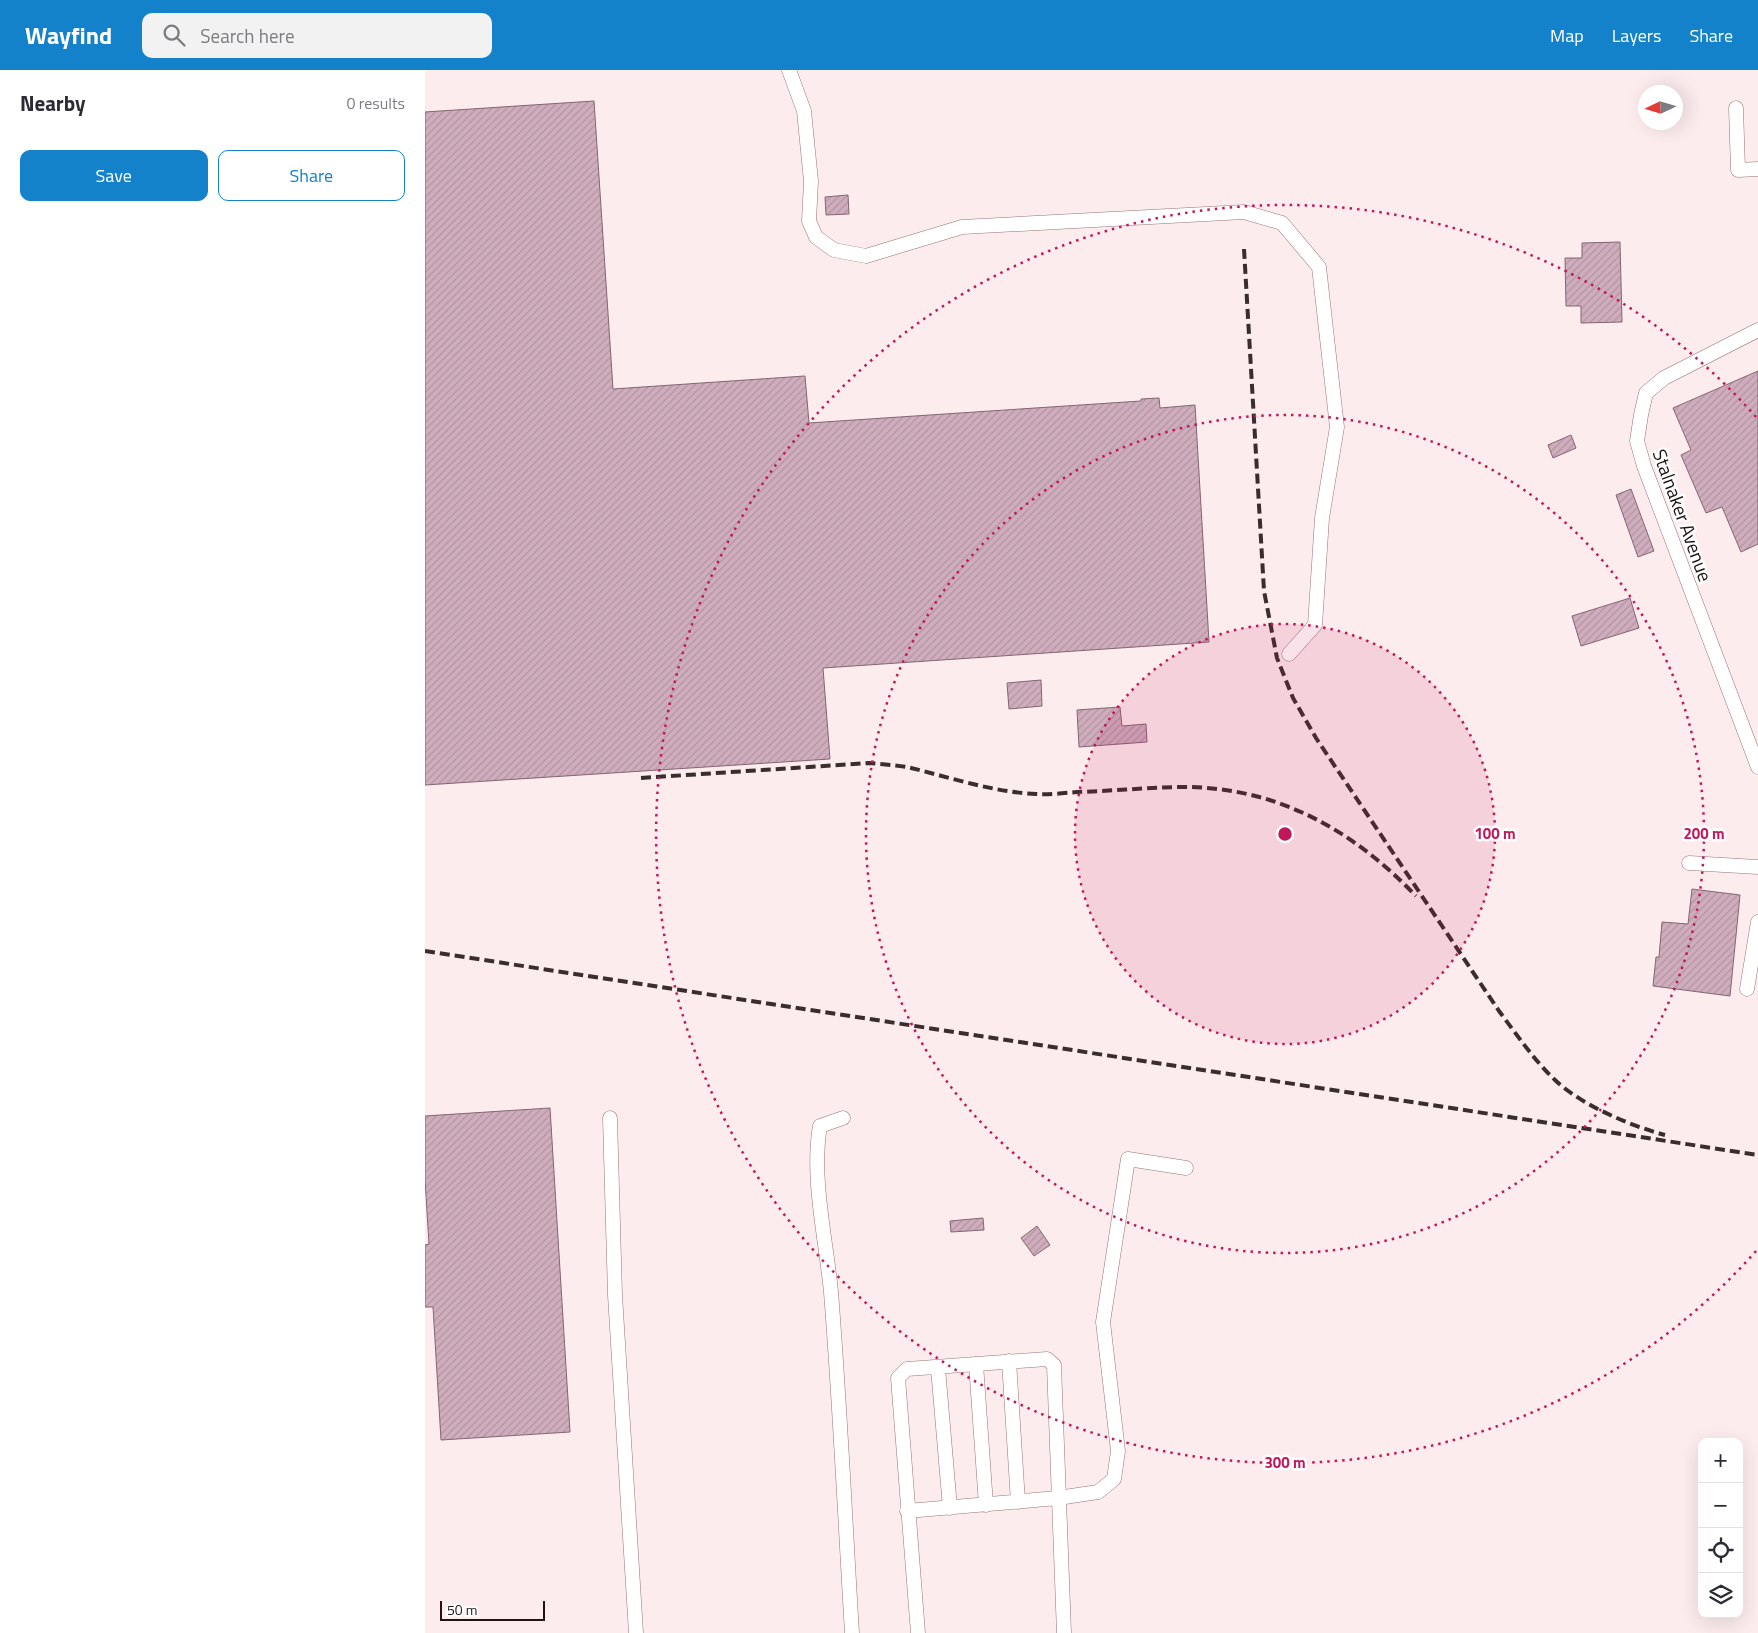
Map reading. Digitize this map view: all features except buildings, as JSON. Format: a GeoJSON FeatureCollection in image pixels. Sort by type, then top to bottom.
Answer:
{"type":"FeatureCollection","features":[{"type":"Feature","properties":{"kind":"street"},"geometry":{"type":"LineString","coordinates":[[789,70],[804,110],[811,181],[809,221],[816,237],[834,250],[866,256],[962,227],[1244,212],[1282,223],[1319,267],[1337,427],[1322,518],[1315,625],[1289,654]]}},
{"type":"Feature","properties":{"kind":"street"},"geometry":{"type":"LineString","coordinates":[[1735,108],[1738,170],[1758,169]]}},
{"type":"Feature","properties":{"kind":"street","name":"Stalnaker Avenue"},"geometry":{"type":"LineString","coordinates":[[1758,330],[1665,378],[1646,394],[1637,441],[1643,466],[1758,767]]}},
{"type":"Feature","properties":{"kind":"street"},"geometry":{"type":"LineString","coordinates":[[1689,863],[1758,867]]}},
{"type":"Feature","properties":{"kind":"street"},"geometry":{"type":"LineString","coordinates":[[1747,989],[1758,922]]}},
{"type":"Feature","properties":{"kind":"street"},"geometry":{"type":"LineString","coordinates":[[610,1118],[615,1295],[636,1633]]}},
{"type":"Feature","properties":{"kind":"street"},"geometry":{"type":"LineString","coordinates":[[843,1118],[820,1126],[817,1146],[820,1194],[831,1292],[852,1633]]}},
{"type":"Feature","properties":{"kind":"street"},"geometry":{"type":"LineString","coordinates":[[907,1511],[1018,1502],[1098,1492],[1114,1479],[1119,1451],[1103,1322],[1128,1159],[1186,1168]]}},
{"type":"Feature","properties":{"kind":"street"},"geometry":{"type":"LineString","coordinates":[[918,1633],[898,1378],[907,1369],[1047,1359],[1055,1365],[1064,1633]]}},
{"type":"Feature","properties":{"kind":"street"},"geometry":{"type":"LineString","coordinates":[[1009,1361],[1018,1502]]}},
{"type":"Feature","properties":{"kind":"street"},"geometry":{"type":"LineString","coordinates":[[976,1364],[986,1505]]}},
{"type":"Feature","properties":{"kind":"street"},"geometry":{"type":"LineString","coordinates":[[938,1368],[950,1508]]}},
{"type":"Feature","properties":{"kind":"railway"},"geometry":{"type":"LineString","coordinates":[[1244,249],[1264,591],[1277,658],[1293,698],[1316,738],[1499,1011],[1540,1064],[1566,1089],[1592,1106],[1637,1126],[1665,1135]]}},
{"type":"Feature","properties":{"kind":"railway"},"geometry":{"type":"LineString","coordinates":[[641,778],[869,763],[907,767],[987,787],[1020,793],[1051,794],[1176,787],[1211,788],[1245,793],[1277,802],[1307,815],[1336,831],[1391,871],[1416,896]]}},
{"type":"Feature","properties":{"kind":"railway"},"geometry":{"type":"LineString","coordinates":[[425,951],[1758,1155]]}}]}
